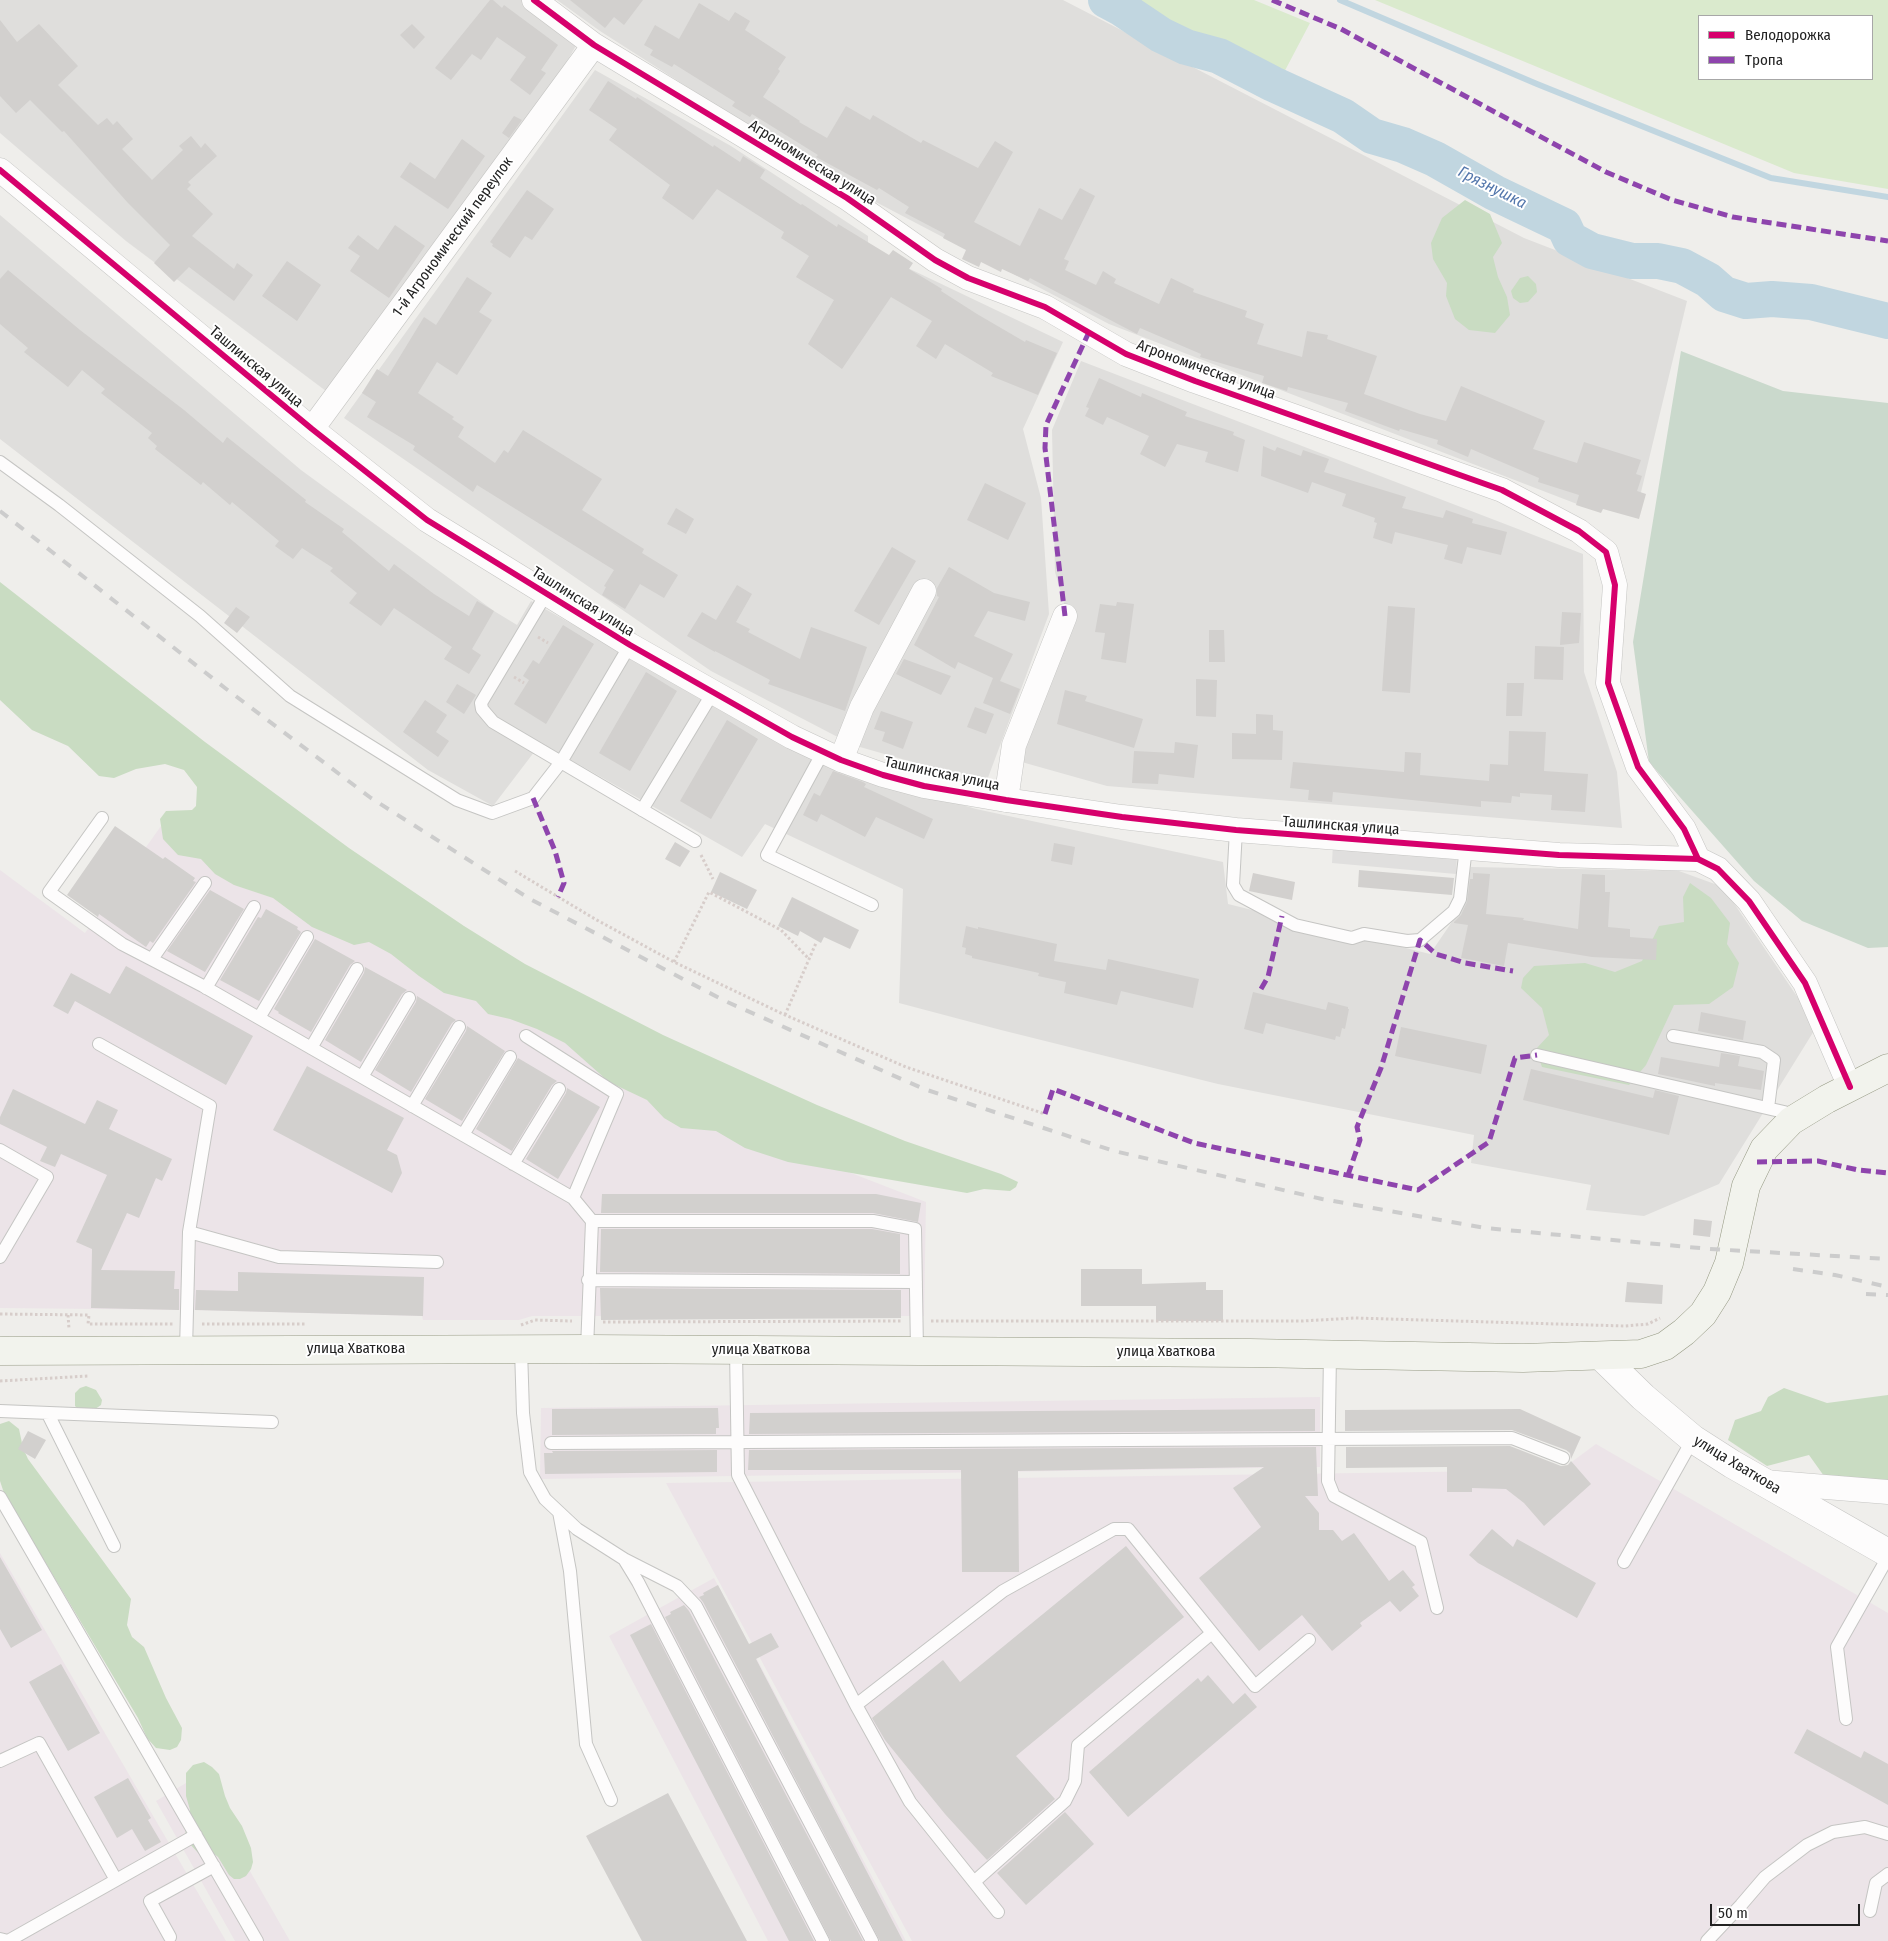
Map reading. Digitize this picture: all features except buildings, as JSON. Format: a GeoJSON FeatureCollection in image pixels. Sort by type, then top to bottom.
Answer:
{"type":"FeatureCollection","features":[{"type":"Feature","properties":{"kind":"main road","name":"улица Хваткова"},"geometry":{"type":"LineString","coordinates":[[0,1351],[587,1348],[1330,1354],[1523,1358],[1641,1354],[1664,1346],[1684,1332],[1702,1314],[1717,1292],[1729,1263],[1746,1186],[1764,1149],[1791,1121],[1850,1087],[1888,1068]]}},
{"type":"Feature","properties":{"kind":"street","name":"Агрономическая улица"},"geometry":{"type":"LineString","coordinates":[[534,0],[594,45],[848,198],[935,260],[968,278],[1045,306],[1126,354],[1195,381],[1502,490],[1579,530],[1606,552],[1615,585],[1608,683],[1638,768],[1684,830],[1698,859]]}},
{"type":"Feature","properties":{"kind":"street","name":"1-й Агрономический переулок"},"geometry":{"type":"LineString","coordinates":[[312,429],[594,45]]}},
{"type":"Feature","properties":{"kind":"street","name":"Ташлинская улица"},"geometry":{"type":"LineString","coordinates":[[0,170],[312,429],[427,520],[712,694],[792,737],[832,756],[883,775],[924,786],[1122,817],[1236,830],[1559,855],[1698,859],[1718,869],[1749,901],[1800,974],[1850,1087]]}},
{"type":"Feature","properties":{"kind":"street"},"geometry":{"type":"LineString","coordinates":[[832,756],[862,707],[924,591]]}},
{"type":"Feature","properties":{"kind":"street"},"geometry":{"type":"LineString","coordinates":[[1006,800],[1014,745],[1065,616]]}},
{"type":"Feature","properties":{"kind":"street","name":"улица Хваткова"},"geometry":{"type":"LineString","coordinates":[[1601,1356],[1643,1397],[1693,1439],[1888,1553]]}},
{"type":"Feature","properties":{"kind":"street"},"geometry":{"type":"LineString","coordinates":[[1764,1482],[1888,1492]]}},
{"type":"Feature","properties":{"kind":"lane"},"geometry":{"type":"LineString","coordinates":[[0,462],[59,505],[200,616],[290,696],[458,800],[492,813],[533,798],[562,762],[630,645]]}},
{"type":"Feature","properties":{"kind":"lane"},"geometry":{"type":"LineString","coordinates":[[546,594],[481,703],[486,715],[493,722],[695,841]]}},
{"type":"Feature","properties":{"kind":"lane"},"geometry":{"type":"LineString","coordinates":[[642,810],[712,694]]}},
{"type":"Feature","properties":{"kind":"lane"},"geometry":{"type":"LineString","coordinates":[[832,756],[767,855],[872,906]]}},
{"type":"Feature","properties":{"kind":"lane"},"geometry":{"type":"LineString","coordinates":[[102,818],[49,892],[122,944],[152,958],[206,988],[573,1198],[592,1221],[588,1280],[587,1348]]}},
{"type":"Feature","properties":{"kind":"lane"},"geometry":{"type":"LineString","coordinates":[[1236,830],[1233,885],[1239,895],[1295,925],[1352,938],[1364,934],[1408,941],[1420,940],[1454,911],[1460,899],[1466,847]]}},
{"type":"Feature","properties":{"kind":"lane"},"geometry":{"type":"LineString","coordinates":[[152,958],[205,883]]}},
{"type":"Feature","properties":{"kind":"lane"},"geometry":{"type":"LineString","coordinates":[[206,988],[254,907]]}},
{"type":"Feature","properties":{"kind":"lane"},"geometry":{"type":"LineString","coordinates":[[259,1018],[307,937]]}},
{"type":"Feature","properties":{"kind":"lane"},"geometry":{"type":"LineString","coordinates":[[311,1048],[357,969]]}},
{"type":"Feature","properties":{"kind":"lane"},"geometry":{"type":"LineString","coordinates":[[362,1077],[409,998]]}},
{"type":"Feature","properties":{"kind":"lane"},"geometry":{"type":"LineString","coordinates":[[412,1106],[459,1027]]}},
{"type":"Feature","properties":{"kind":"lane"},"geometry":{"type":"LineString","coordinates":[[526,1036],[617,1094],[573,1198]]}},
{"type":"Feature","properties":{"kind":"lane"},"geometry":{"type":"LineString","coordinates":[[1674,1036],[1762,1052],[1774,1060],[1768,1108]]}},
{"type":"Feature","properties":{"kind":"lane"},"geometry":{"type":"LineString","coordinates":[[99,1044],[210,1106],[189,1232],[186,1350]]}},
{"type":"Feature","properties":{"kind":"lane"},"geometry":{"type":"LineString","coordinates":[[1537,1055],[1800,1116]]}},
{"type":"Feature","properties":{"kind":"lane"},"geometry":{"type":"LineString","coordinates":[[463,1135],[510,1057]]}},
{"type":"Feature","properties":{"kind":"lane"},"geometry":{"type":"LineString","coordinates":[[513,1164],[559,1089]]}},
{"type":"Feature","properties":{"kind":"lane"},"geometry":{"type":"LineString","coordinates":[[0,1150],[47,1177],[0,1257]]}},
{"type":"Feature","properties":{"kind":"lane"},"geometry":{"type":"LineString","coordinates":[[592,1221],[873,1221],[915,1229],[917,1351]]}},
{"type":"Feature","properties":{"kind":"lane"},"geometry":{"type":"LineString","coordinates":[[189,1232],[279,1257],[437,1262]]}},
{"type":"Feature","properties":{"kind":"lane"},"geometry":{"type":"LineString","coordinates":[[588,1280],[916,1282]]}},
{"type":"Feature","properties":{"kind":"lane"},"geometry":{"type":"LineString","coordinates":[[521,1349],[523,1413],[530,1472],[545,1499],[577,1528],[624,1560],[677,1586],[696,1606],[872,1941]]}},
{"type":"Feature","properties":{"kind":"lane"},"geometry":{"type":"LineString","coordinates":[[736,1350],[738,1474],[856,1705],[910,1802],[998,1912]]}},
{"type":"Feature","properties":{"kind":"lane"},"geometry":{"type":"LineString","coordinates":[[1330,1354],[1328,1481],[1334,1496],[1421,1542],[1436,1608]]}},
{"type":"Feature","properties":{"kind":"lane"},"geometry":{"type":"LineString","coordinates":[[0,1411],[272,1422]]}},
{"type":"Feature","properties":{"kind":"lane"},"geometry":{"type":"LineString","coordinates":[[48,1414],[114,1546]]}},
{"type":"Feature","properties":{"kind":"lane"},"geometry":{"type":"LineString","coordinates":[[551,1443],[1512,1438],[1562,1458]]}},
{"type":"Feature","properties":{"kind":"lane"},"geometry":{"type":"LineString","coordinates":[[1624,1562],[1693,1439]]}},
{"type":"Feature","properties":{"kind":"lane"},"geometry":{"type":"LineString","coordinates":[[0,1497],[257,1941]]}},
{"type":"Feature","properties":{"kind":"lane"},"geometry":{"type":"LineString","coordinates":[[559,1512],[570,1571],[586,1744],[611,1800]]}},
{"type":"Feature","properties":{"kind":"lane"},"geometry":{"type":"LineString","coordinates":[[856,1705],[1002,1591],[1114,1529],[1128,1529],[1254,1686],[1310,1640]]}},
{"type":"Feature","properties":{"kind":"lane"},"geometry":{"type":"LineString","coordinates":[[1846,1718],[1838,1647],[1888,1557]]}},
{"type":"Feature","properties":{"kind":"lane"},"geometry":{"type":"LineString","coordinates":[[624,1560],[638,1582],[823,1941]]}},
{"type":"Feature","properties":{"kind":"lane"},"geometry":{"type":"LineString","coordinates":[[974,1882],[1065,1801],[1075,1781],[1078,1745],[1212,1633]]}},
{"type":"Feature","properties":{"kind":"lane"},"geometry":{"type":"LineString","coordinates":[[0,1761],[39,1743],[116,1880]]}},
{"type":"Feature","properties":{"kind":"lane"},"geometry":{"type":"LineString","coordinates":[[1707,1941],[1742,1905],[1764,1877],[1807,1845],[1833,1832],[1865,1827],[1888,1834]]}},
{"type":"Feature","properties":{"kind":"lane"},"geometry":{"type":"LineString","coordinates":[[0,1939],[8,1941],[196,1835]]}},
{"type":"Feature","properties":{"kind":"lane"},"geometry":{"type":"LineString","coordinates":[[170,1937],[150,1901],[214,1866]]}},
{"type":"Feature","properties":{"kind":"lane"},"geometry":{"type":"LineString","coordinates":[[1870,1910],[1876,1883],[1888,1874]]}},
{"type":"Feature","properties":{"kind":"path"},"geometry":{"type":"LineString","coordinates":[[695,841],[713,879]]}},
{"type":"Feature","properties":{"kind":"path"},"geometry":{"type":"LineString","coordinates":[[515,871],[674,962],[785,1015],[906,1067],[1045,1114]]}},
{"type":"Feature","properties":{"kind":"path"},"geometry":{"type":"LineString","coordinates":[[674,962],[709,892],[781,930],[809,959]]}},
{"type":"Feature","properties":{"kind":"path"},"geometry":{"type":"LineString","coordinates":[[785,1015],[816,944]]}},
{"type":"Feature","properties":{"kind":"path"},"geometry":{"type":"LineString","coordinates":[[0,1381],[97,1376]]}},
{"type":"Feature","properties":{"kind":"shaded area"},"geometry":{"type":"Polygon","coordinates":[[[0,0],[522,0],[578,42],[545,100],[326,391],[126,241],[0,133],[0,0]]]}},
{"type":"Feature","properties":{"kind":"shaded area"},"geometry":{"type":"Polygon","coordinates":[[[557,0],[1063,0],[1524,238],[1687,301],[1636,513],[1577,504],[1109,324],[828,177],[600,31],[557,0]]]}},
{"type":"Feature","properties":{"kind":"shaded area"},"geometry":{"type":"Polygon","coordinates":[[[595,70],[731,146],[868,236],[868,249],[1063,342],[1023,429],[1041,498],[1049,614],[986,783],[853,745],[711,671],[344,418],[595,70]]]}},
{"type":"Feature","properties":{"kind":"shaded area"},"geometry":{"type":"Polygon","coordinates":[[[0,215],[301,470],[494,611],[517,625],[531,601],[813,760],[976,809],[1223,862],[1228,904],[1430,954],[1460,910],[1471,867],[1679,871],[1723,887],[1817,1026],[1719,1184],[1644,1216],[1586,1210],[1591,1185],[1471,1163],[1474,1135],[1218,1084],[899,1003],[903,889],[765,824],[742,857],[541,743],[493,806],[428,770],[0,439],[0,215]]]}},
{"type":"Feature","properties":{"kind":"shaded area"},"geometry":{"type":"Polygon","coordinates":[[[1081,361],[1583,554],[1584,672],[1617,772],[1622,828],[1107,786],[1011,759],[1065,607],[1055,572],[1052,430],[1081,361]]]}},
{"type":"Feature","properties":{"kind":"shaded area"},"geometry":{"type":"Polygon","coordinates":[[[161,826],[758,1137],[926,1202],[924,1316],[532,1316],[519,1320],[423,1320],[422,1316],[197,1310],[0,1308],[0,870],[85,933],[161,826]]]}},
{"type":"Feature","properties":{"kind":"shaded area"},"geometry":{"type":"Polygon","coordinates":[[[1333,844],[1457,855],[1456,874],[1332,863],[1333,844]]]}},
{"type":"Feature","properties":{"kind":"shaded area"},"geometry":{"type":"Polygon","coordinates":[[[1320,1397],[1320,1467],[540,1479],[541,1408],[1320,1397]]]}},
{"type":"Feature","properties":{"kind":"shaded area"},"geometry":{"type":"Polygon","coordinates":[[[1596,1444],[1888,1613],[1888,1941],[912,1941],[666,1483],[1496,1471],[1539,1486],[1596,1444]]]}},
{"type":"Feature","properties":{"kind":"shaded area"},"geometry":{"type":"Polygon","coordinates":[[[0,1553],[226,1941],[0,1941],[0,1553]]]}},
{"type":"Feature","properties":{"kind":"shaded area"},"geometry":{"type":"Polygon","coordinates":[[[714,1578],[906,1941],[768,1941],[609,1636],[714,1578]]]}},
{"type":"Feature","properties":{"kind":"shaded area"},"geometry":{"type":"Polygon","coordinates":[[[196,1777],[290,1941],[235,1941],[156,1801],[196,1777]]]}},
{"type":"Feature","properties":{"kind":"green space"},"geometry":{"type":"Polygon","coordinates":[[[1129,0],[1254,0],[1310,23],[1280,80],[1129,0]]]}},
{"type":"Feature","properties":{"kind":"green space"},"geometry":{"type":"Polygon","coordinates":[[[1375,0],[1888,0],[1888,189],[1794,173],[1375,0]]]}},
{"type":"Feature","properties":{"kind":"green space"},"geometry":{"type":"Polygon","coordinates":[[[1465,200],[1490,214],[1502,243],[1493,257],[1498,277],[1507,297],[1510,315],[1495,333],[1469,330],[1455,319],[1446,296],[1447,283],[1433,259],[1431,243],[1442,218],[1465,200]]]}},
{"type":"Feature","properties":{"kind":"green space"},"geometry":{"type":"Polygon","coordinates":[[[1528,276],[1536,284],[1537,292],[1528,302],[1520,303],[1513,298],[1511,291],[1520,278],[1528,276]]]}},
{"type":"Feature","properties":{"kind":"green space"},"geometry":{"type":"Polygon","coordinates":[[[1681,351],[1783,391],[1888,403],[1888,947],[1868,948],[1802,921],[1754,881],[1649,762],[1633,642],[1681,351]]]}},
{"type":"Feature","properties":{"kind":"green space"},"geometry":{"type":"Polygon","coordinates":[[[0,582],[205,742],[349,848],[464,926],[525,964],[663,1035],[817,1105],[905,1141],[1001,1174],[1018,1182],[1016,1187],[1010,1191],[984,1189],[967,1193],[788,1162],[745,1148],[716,1131],[681,1128],[664,1118],[647,1100],[609,1082],[565,1043],[537,1029],[510,1019],[488,1014],[476,1001],[444,993],[391,954],[369,942],[354,945],[312,927],[273,898],[234,885],[215,874],[201,859],[178,855],[163,839],[160,819],[166,811],[192,810],[196,806],[197,787],[184,770],[165,764],[136,769],[114,778],[99,776],[68,746],[32,730],[0,700],[0,582]]]}},
{"type":"Feature","properties":{"kind":"green space"},"geometry":{"type":"Polygon","coordinates":[[[1690,883],[1711,898],[1730,923],[1727,944],[1739,963],[1733,987],[1709,1004],[1674,1005],[1646,1065],[1629,1085],[1542,1067],[1536,1049],[1549,1035],[1542,1008],[1521,988],[1523,978],[1534,966],[1585,963],[1615,972],[1642,961],[1659,926],[1684,922],[1683,897],[1690,883]]]}},
{"type":"Feature","properties":{"kind":"green space"},"geometry":{"type":"Polygon","coordinates":[[[86,1386],[96,1390],[102,1400],[101,1405],[91,1412],[79,1410],[75,1406],[75,1393],[80,1388],[86,1386]]]}},
{"type":"Feature","properties":{"kind":"green space"},"geometry":{"type":"Polygon","coordinates":[[[1784,1388],[1827,1403],[1888,1395],[1888,1482],[1824,1476],[1809,1455],[1767,1466],[1728,1440],[1735,1420],[1761,1411],[1768,1397],[1784,1388]]]}},
{"type":"Feature","properties":{"kind":"green space"},"geometry":{"type":"Polygon","coordinates":[[[9,1421],[19,1429],[23,1448],[28,1459],[131,1599],[127,1625],[132,1637],[144,1647],[166,1698],[182,1728],[181,1740],[177,1747],[170,1750],[156,1748],[147,1738],[138,1718],[4,1493],[0,1481],[0,1424],[9,1421]]]}},
{"type":"Feature","properties":{"kind":"green space"},"geometry":{"type":"Polygon","coordinates":[[[204,1762],[219,1774],[230,1808],[242,1826],[251,1848],[253,1862],[251,1869],[246,1876],[240,1879],[234,1879],[229,1875],[218,1857],[212,1852],[201,1856],[189,1843],[185,1835],[190,1810],[186,1796],[186,1773],[193,1765],[204,1762]]]}},
{"type":"Feature","properties":{"kind":"waterway","name":"Грязнушка"},"geometry":{"type":"LineString","coordinates":[[1106,0],[1161,35],[1186,47],[1219,56],[1273,84],[1343,116],[1372,136],[1403,145],[1435,159],[1495,193],[1564,226],[1570,239],[1592,251],[1632,261],[1658,261],[1682,266],[1708,280],[1724,294],[1746,301],[1772,299],[1811,302],[1888,321]]}},
{"type":"Feature","properties":{"kind":"waterway"},"geometry":{"type":"LineString","coordinates":[[1340,0],[1537,84],[1771,178],[1888,197]]}},
{"type":"Feature","properties":{"kind":"railway"},"geometry":{"type":"LineString","coordinates":[[0,511],[225,688],[371,798],[530,899],[725,1001],[924,1089],[1114,1151],[1322,1199],[1485,1228],[1710,1249],[1888,1259]]}},
{"type":"Feature","properties":{"kind":"railway"},"geometry":{"type":"LineString","coordinates":[[1793,1269],[1835,1275],[1888,1287]]}},
{"type":"Feature","properties":{"kind":"railway"},"geometry":{"type":"LineString","coordinates":[[1866,1294],[1888,1295]]}},
{"type":"Feature","properties":{"kind":"marked path"},"geometry":{"type":"LineString","coordinates":[[1272,0],[1341,29],[1606,172],[1672,200],[1733,217],[1888,241]]}},
{"type":"Feature","properties":{"kind":"marked path"},"geometry":{"type":"LineString","coordinates":[[1065,616],[1045,448],[1046,425],[1089,332]]}},
{"type":"Feature","properties":{"kind":"marked path"},"geometry":{"type":"LineString","coordinates":[[533,798],[555,851],[564,883],[558,897]]}},
{"type":"Feature","properties":{"kind":"marked path"},"geometry":{"type":"LineString","coordinates":[[1261,989],[1268,977],[1282,916]]}},
{"type":"Feature","properties":{"kind":"marked path"},"geometry":{"type":"LineString","coordinates":[[1348,1175],[1360,1140],[1357,1127],[1381,1068],[1420,940],[1436,954],[1465,963],[1513,971]]}},
{"type":"Feature","properties":{"kind":"marked path"},"geometry":{"type":"LineString","coordinates":[[1045,1114],[1053,1089],[1194,1143],[1418,1190],[1489,1142],[1515,1058],[1537,1055]]}},
{"type":"Feature","properties":{"kind":"marked path"},"geometry":{"type":"LineString","coordinates":[[1757,1162],[1818,1161],[1858,1170],[1888,1173]]}},
{"type":"Feature","properties":{"kind":"cycle path"},"geometry":{"type":"LineString","coordinates":[[534,0],[594,45],[847,198],[935,260],[968,278],[1045,307],[1126,354],[1195,381],[1502,490],[1579,531],[1606,552],[1615,585],[1608,683],[1638,767],[1684,829],[1698,859]]}},
{"type":"Feature","properties":{"kind":"cycle path"},"geometry":{"type":"LineString","coordinates":[[0,170],[312,429],[427,520],[630,645],[792,737],[841,760],[883,775],[924,786],[1122,817],[1236,830],[1559,855],[1698,859],[1718,869],[1749,901],[1805,983],[1850,1087]]}}]}
